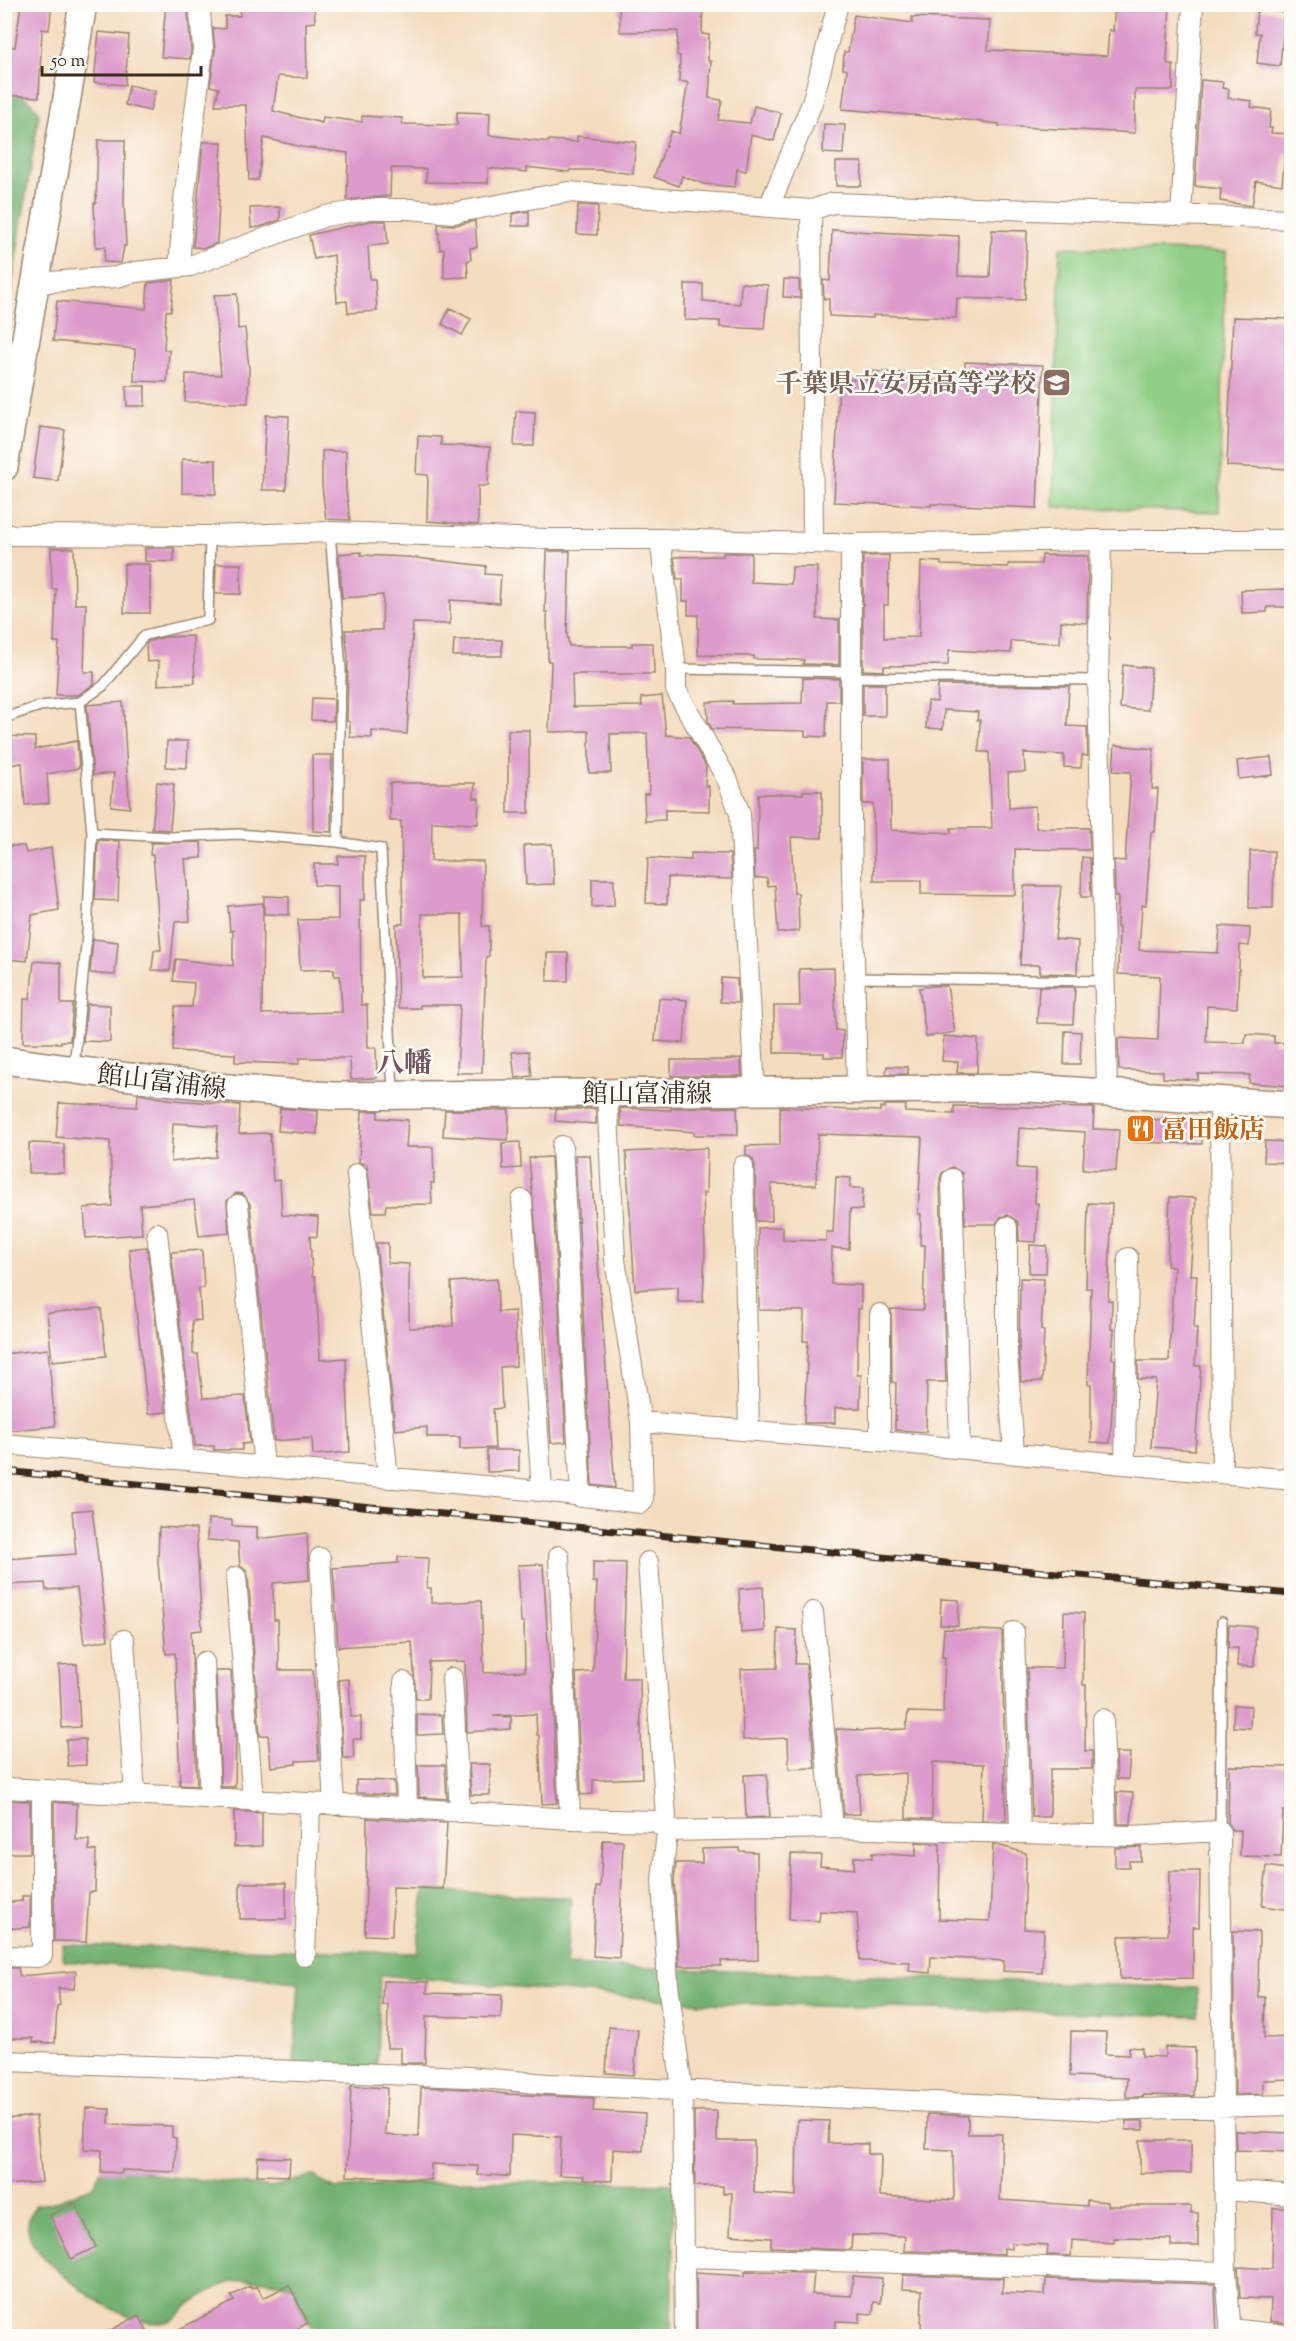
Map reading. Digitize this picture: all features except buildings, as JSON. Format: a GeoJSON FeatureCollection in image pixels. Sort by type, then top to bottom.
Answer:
{"type":"FeatureCollection","features":[{"type":"Feature","properties":{"kind":"main road"},"geometry":{"type":"LineString","coordinates":[[4,467],[83,4]]}},
{"type":"Feature","properties":{"kind":"main road","name":"館山富浦線"},"geometry":{"type":"LineString","coordinates":[[4,1060],[272,1093],[334,1096],[1029,1088],[1292,1105]]}},
{"type":"Feature","properties":{"kind":"street"},"geometry":{"type":"LineString","coordinates":[[769,207],[812,103],[838,4]]}},
{"type":"Feature","properties":{"kind":"street"},"geometry":{"type":"LineString","coordinates":[[1181,216],[1193,4]]}},
{"type":"Feature","properties":{"kind":"street"},"geometry":{"type":"LineString","coordinates":[[179,267],[184,200],[203,49],[201,12]]}},
{"type":"Feature","properties":{"kind":"street"},"geometry":{"type":"LineString","coordinates":[[36,284],[116,277],[135,272],[190,267],[325,216],[369,209],[410,209],[453,213],[568,192],[812,210],[833,203],[1292,219]]}},
{"type":"Feature","properties":{"kind":"street"},"geometry":{"type":"LineString","coordinates":[[812,210],[813,543]]}},
{"type":"Feature","properties":{"kind":"street"},"geometry":{"type":"LineString","coordinates":[[4,535],[210,536],[330,532],[548,539],[660,539],[850,544],[1292,540]]}},
{"type":"Feature","properties":{"kind":"street"},"geometry":{"type":"LineString","coordinates":[[660,539],[676,669],[676,690],[728,781],[740,814],[755,1092]]}},
{"type":"Feature","properties":{"kind":"street"},"geometry":{"type":"LineString","coordinates":[[1101,540],[1098,680],[1107,1092]]}},
{"type":"Feature","properties":{"kind":"street"},"geometry":{"type":"LineString","coordinates":[[850,544],[857,1089]]}},
{"type":"Feature","properties":{"kind":"street"},"geometry":{"type":"LineString","coordinates":[[4,1444],[542,1491],[642,1503],[642,1422],[615,1260],[607,1093]]}},
{"type":"Feature","properties":{"kind":"street"},"geometry":{"type":"LineString","coordinates":[[1220,1100],[1222,1473]]}},
{"type":"Feature","properties":{"kind":"street"},"geometry":{"type":"LineString","coordinates":[[562,1146],[581,1497]]}},
{"type":"Feature","properties":{"kind":"street"},"geometry":{"type":"LineString","coordinates":[[743,1166],[749,1431]]}},
{"type":"Feature","properties":{"kind":"street"},"geometry":{"type":"LineString","coordinates":[[357,1174],[388,1478]]}},
{"type":"Feature","properties":{"kind":"street"},"geometry":{"type":"LineString","coordinates":[[952,1179],[960,1448]]}},
{"type":"Feature","properties":{"kind":"street"},"geometry":{"type":"LineString","coordinates":[[522,1200],[542,1491]]}},
{"type":"Feature","properties":{"kind":"street"},"geometry":{"type":"LineString","coordinates":[[238,1205],[264,1467]]}},
{"type":"Feature","properties":{"kind":"street"},"geometry":{"type":"LineString","coordinates":[[1007,1227],[1007,1354],[1014,1454]]}},
{"type":"Feature","properties":{"kind":"street"},"geometry":{"type":"LineString","coordinates":[[157,1233],[184,1460]]}},
{"type":"Feature","properties":{"kind":"street"},"geometry":{"type":"LineString","coordinates":[[1125,1464],[1128,1258]]}},
{"type":"Feature","properties":{"kind":"street"},"geometry":{"type":"LineString","coordinates":[[880,1314],[880,1441]]}},
{"type":"Feature","properties":{"kind":"street"},"geometry":{"type":"LineString","coordinates":[[642,1422],[960,1448],[1292,1480]]}},
{"type":"Feature","properties":{"kind":"street"},"geometry":{"type":"LineString","coordinates":[[560,1556],[570,1819]]}},
{"type":"Feature","properties":{"kind":"street"},"geometry":{"type":"LineString","coordinates":[[320,1558],[334,1805]]}},
{"type":"Feature","properties":{"kind":"street"},"geometry":{"type":"LineString","coordinates":[[648,1562],[668,1831],[662,1880],[668,1984],[682,2089],[686,2337]]}},
{"type":"Feature","properties":{"kind":"street"},"geometry":{"type":"LineString","coordinates":[[236,1577],[253,1801]]}},
{"type":"Feature","properties":{"kind":"street"},"geometry":{"type":"LineString","coordinates":[[813,1612],[833,1828]]}},
{"type":"Feature","properties":{"kind":"street"},"geometry":{"type":"LineString","coordinates":[[1014,1632],[1020,1833]]}},
{"type":"Feature","properties":{"kind":"street"},"geometry":{"type":"LineString","coordinates":[[124,1641],[135,1795]]}},
{"type":"Feature","properties":{"kind":"street"},"geometry":{"type":"LineString","coordinates":[[204,1662],[210,1799]]}},
{"type":"Feature","properties":{"kind":"street"},"geometry":{"type":"LineString","coordinates":[[452,1678],[460,1812]]}},
{"type":"Feature","properties":{"kind":"street"},"geometry":{"type":"LineString","coordinates":[[404,1683],[407,1808]]}},
{"type":"Feature","properties":{"kind":"street"},"geometry":{"type":"LineString","coordinates":[[1103,1719],[1106,1835]]}},
{"type":"Feature","properties":{"kind":"street"},"geometry":{"type":"LineString","coordinates":[[4,1788],[407,1808],[570,1819],[656,1821],[668,1831],[833,1828],[1130,1836],[1220,1831],[1226,2272],[1231,2333],[1292,2336]]}},
{"type":"Feature","properties":{"kind":"street"},"geometry":{"type":"LineString","coordinates":[[4,1956],[38,1957],[42,1955],[42,1790]]}},
{"type":"Feature","properties":{"kind":"street"},"geometry":{"type":"LineString","coordinates":[[306,1956],[310,1804]]}},
{"type":"Feature","properties":{"kind":"street"},"geometry":{"type":"LineString","coordinates":[[4,2061],[469,2077],[548,2084],[1104,2110],[1292,2105]]}},
{"type":"Feature","properties":{"kind":"street"},"geometry":{"type":"LineString","coordinates":[[1225,2190],[1292,2195]]}},
{"type":"Feature","properties":{"kind":"street"},"geometry":{"type":"LineString","coordinates":[[685,2257],[1226,2272]]}},
{"type":"Feature","properties":{"kind":"lane"},"geometry":{"type":"LineString","coordinates":[[330,532],[341,669],[338,842]]}},
{"type":"Feature","properties":{"kind":"lane"},"geometry":{"type":"LineString","coordinates":[[4,718],[40,706],[80,702],[103,686],[145,635],[208,620],[210,536]]}},
{"type":"Feature","properties":{"kind":"lane"},"geometry":{"type":"LineString","coordinates":[[676,669],[1098,680]]}},
{"type":"Feature","properties":{"kind":"lane"},"geometry":{"type":"LineString","coordinates":[[74,1070],[87,935],[92,832],[80,702]]}},
{"type":"Feature","properties":{"kind":"lane"},"geometry":{"type":"LineString","coordinates":[[92,832],[170,837],[238,834],[338,842],[381,849],[393,1095]]}},
{"type":"Feature","properties":{"kind":"lane"},"geometry":{"type":"LineString","coordinates":[[854,978],[1106,981]]}},
{"type":"Feature","properties":{"kind":"lane"},"geometry":{"type":"LineString","coordinates":[[1220,1831],[1222,1622]]}},
{"type":"Feature","properties":{"kind":"green space"},"geometry":{"type":"Polygon","coordinates":[[[4,40],[7,71],[11,83],[34,105],[39,113],[5,329],[5,280],[10,266],[4,231],[4,40]]]}},
{"type":"Feature","properties":{"kind":"green space"},"geometry":{"type":"Polygon","coordinates":[[[1060,247],[1226,252],[1219,512],[1053,507],[1060,247]]]}},
{"type":"Feature","properties":{"kind":"green space"},"geometry":{"type":"Polygon","coordinates":[[[424,1890],[571,1898],[566,1965],[1197,1988],[1198,2016],[701,2003],[380,1975],[377,2068],[294,2063],[299,1982],[64,1961],[62,1945],[417,1953],[424,1890]]]}},
{"type":"Feature","properties":{"kind":"green space"},"geometry":{"type":"Polygon","coordinates":[[[105,2164],[136,2164],[142,2171],[169,2177],[272,2187],[315,2175],[320,2181],[335,2189],[445,2181],[674,2184],[671,2336],[326,2336],[309,2322],[298,2301],[294,2287],[254,2280],[242,2280],[220,2286],[191,2303],[173,2319],[158,2323],[140,2320],[102,2303],[65,2277],[36,2248],[28,2230],[29,2217],[36,2205],[51,2203],[92,2187],[105,2164]]]}},
{"type":"Feature","properties":{"kind":"railway"},"geometry":{"type":"LineString","coordinates":[[4,1471],[923,1561],[1292,1594]]}},
{"type":"Feature","properties":{"kind":"place","name":"千葉県立安房高等学校"},"geometry":{"type":"Point","coordinates":[1057,383]}},
{"type":"Feature","properties":{"kind":"place","name":"冨田飯店"},"geometry":{"type":"Point","coordinates":[1140,1129]}},
{"type":"Feature","properties":{"kind":"district","name":"八幡"},"geometry":{"type":"Point","coordinates":[404,1062]}}]}
